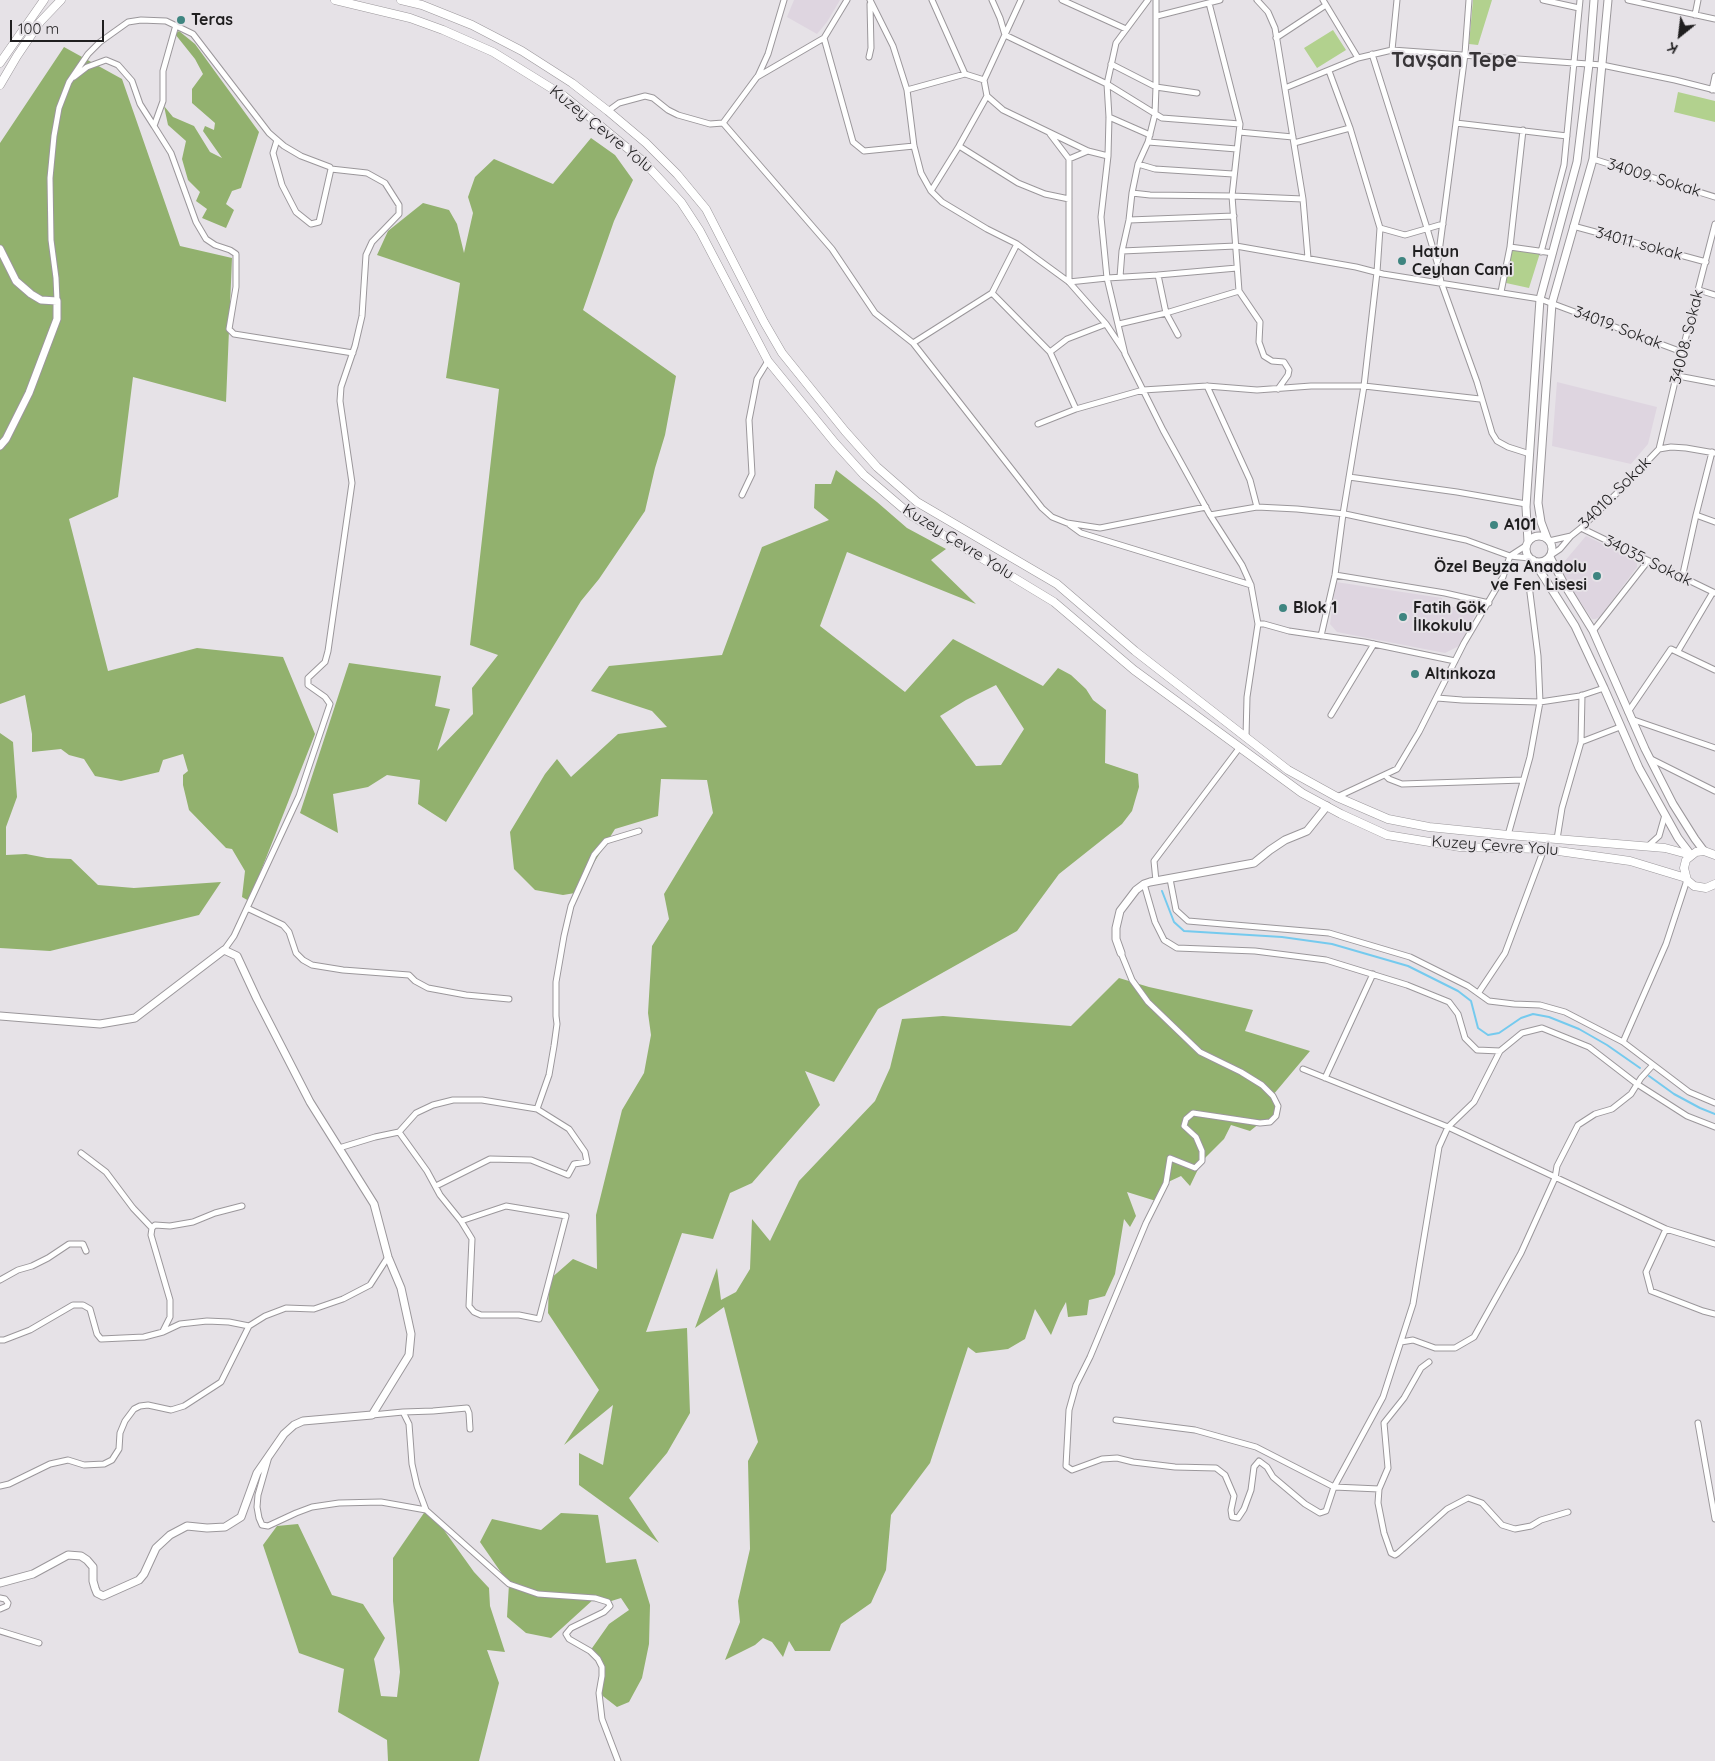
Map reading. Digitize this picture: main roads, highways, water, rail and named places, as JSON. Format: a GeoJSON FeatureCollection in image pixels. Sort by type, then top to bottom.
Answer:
{"type":"FeatureCollection","features":[{"type":"Feature","properties":{"kind":"main road"},"geometry":{"type":"LineString","coordinates":[[0,63],[44,0]]}},
{"type":"Feature","properties":{"kind":"main road"},"geometry":{"type":"LineString","coordinates":[[0,85],[16,56],[40,22],[61,0]]}},
{"type":"Feature","properties":{"kind":"main road","name":"Kuzey Çevre Yolu"},"geometry":{"type":"LineString","coordinates":[[335,0],[410,18],[493,52],[564,96],[644,161],[682,202],[700,231],[768,361],[864,476],[912,516],[1054,602],[1134,670],[1302,792],[1387,835],[1460,847],[1544,849],[1630,860],[1687,879],[1698,888],[1714,886]]}},
{"type":"Feature","properties":{"kind":"main road","name":"Kuzey Çevre Yolu"},"geometry":{"type":"LineString","coordinates":[[401,0],[422,5],[496,36],[572,83],[652,149],[677,174],[706,209],[782,353],[845,431],[877,467],[917,502],[1057,584],[1135,651],[1288,770],[1337,798],[1388,819],[1429,827],[1666,848],[1691,855]]}},
{"type":"Feature","properties":{"kind":"main road"},"geometry":{"type":"LineString","coordinates":[[1687,879],[1684,873],[1685,864],[1691,855],[1704,851],[1715,855]]}},
{"type":"Feature","properties":{"kind":"waterway"},"geometry":{"type":"LineString","coordinates":[[1162,891],[1174,922],[1184,931],[1282,937],[1332,944],[1408,966],[1458,991],[1471,1001],[1478,1028],[1488,1035],[1499,1033],[1521,1018],[1533,1014],[1549,1017],[1579,1029],[1607,1045],[1640,1068]]}},
{"type":"Feature","properties":{"kind":"waterway"},"geometry":{"type":"LineString","coordinates":[[1649,1076],[1674,1094],[1715,1114]]}},
{"type":"Feature","properties":{"kind":"place","name":"Teras"},"geometry":{"type":"Point","coordinates":[181,20]}},
{"type":"Feature","properties":{"kind":"place","name":"Hatun Ceyhan Cami"},"geometry":{"type":"Point","coordinates":[1402,261]}},
{"type":"Feature","properties":{"kind":"place","name":"A101"},"geometry":{"type":"Point","coordinates":[1494,525]}},
{"type":"Feature","properties":{"kind":"place","name":"Özel Beyza Anadolu ve Fen Lisesi"},"geometry":{"type":"Point","coordinates":[1597,576]}},
{"type":"Feature","properties":{"kind":"place","name":"Blok 1"},"geometry":{"type":"Point","coordinates":[1283,608]}},
{"type":"Feature","properties":{"kind":"place","name":"Fatih Gök İlkokulu"},"geometry":{"type":"Point","coordinates":[1403,617]}},
{"type":"Feature","properties":{"kind":"place","name":"Altınkoza"},"geometry":{"type":"Point","coordinates":[1415,674]}},
{"type":"Feature","properties":{"kind":"district","name":"Tavşan Tepe"},"geometry":{"type":"Point","coordinates":[1454,61]}}]}
